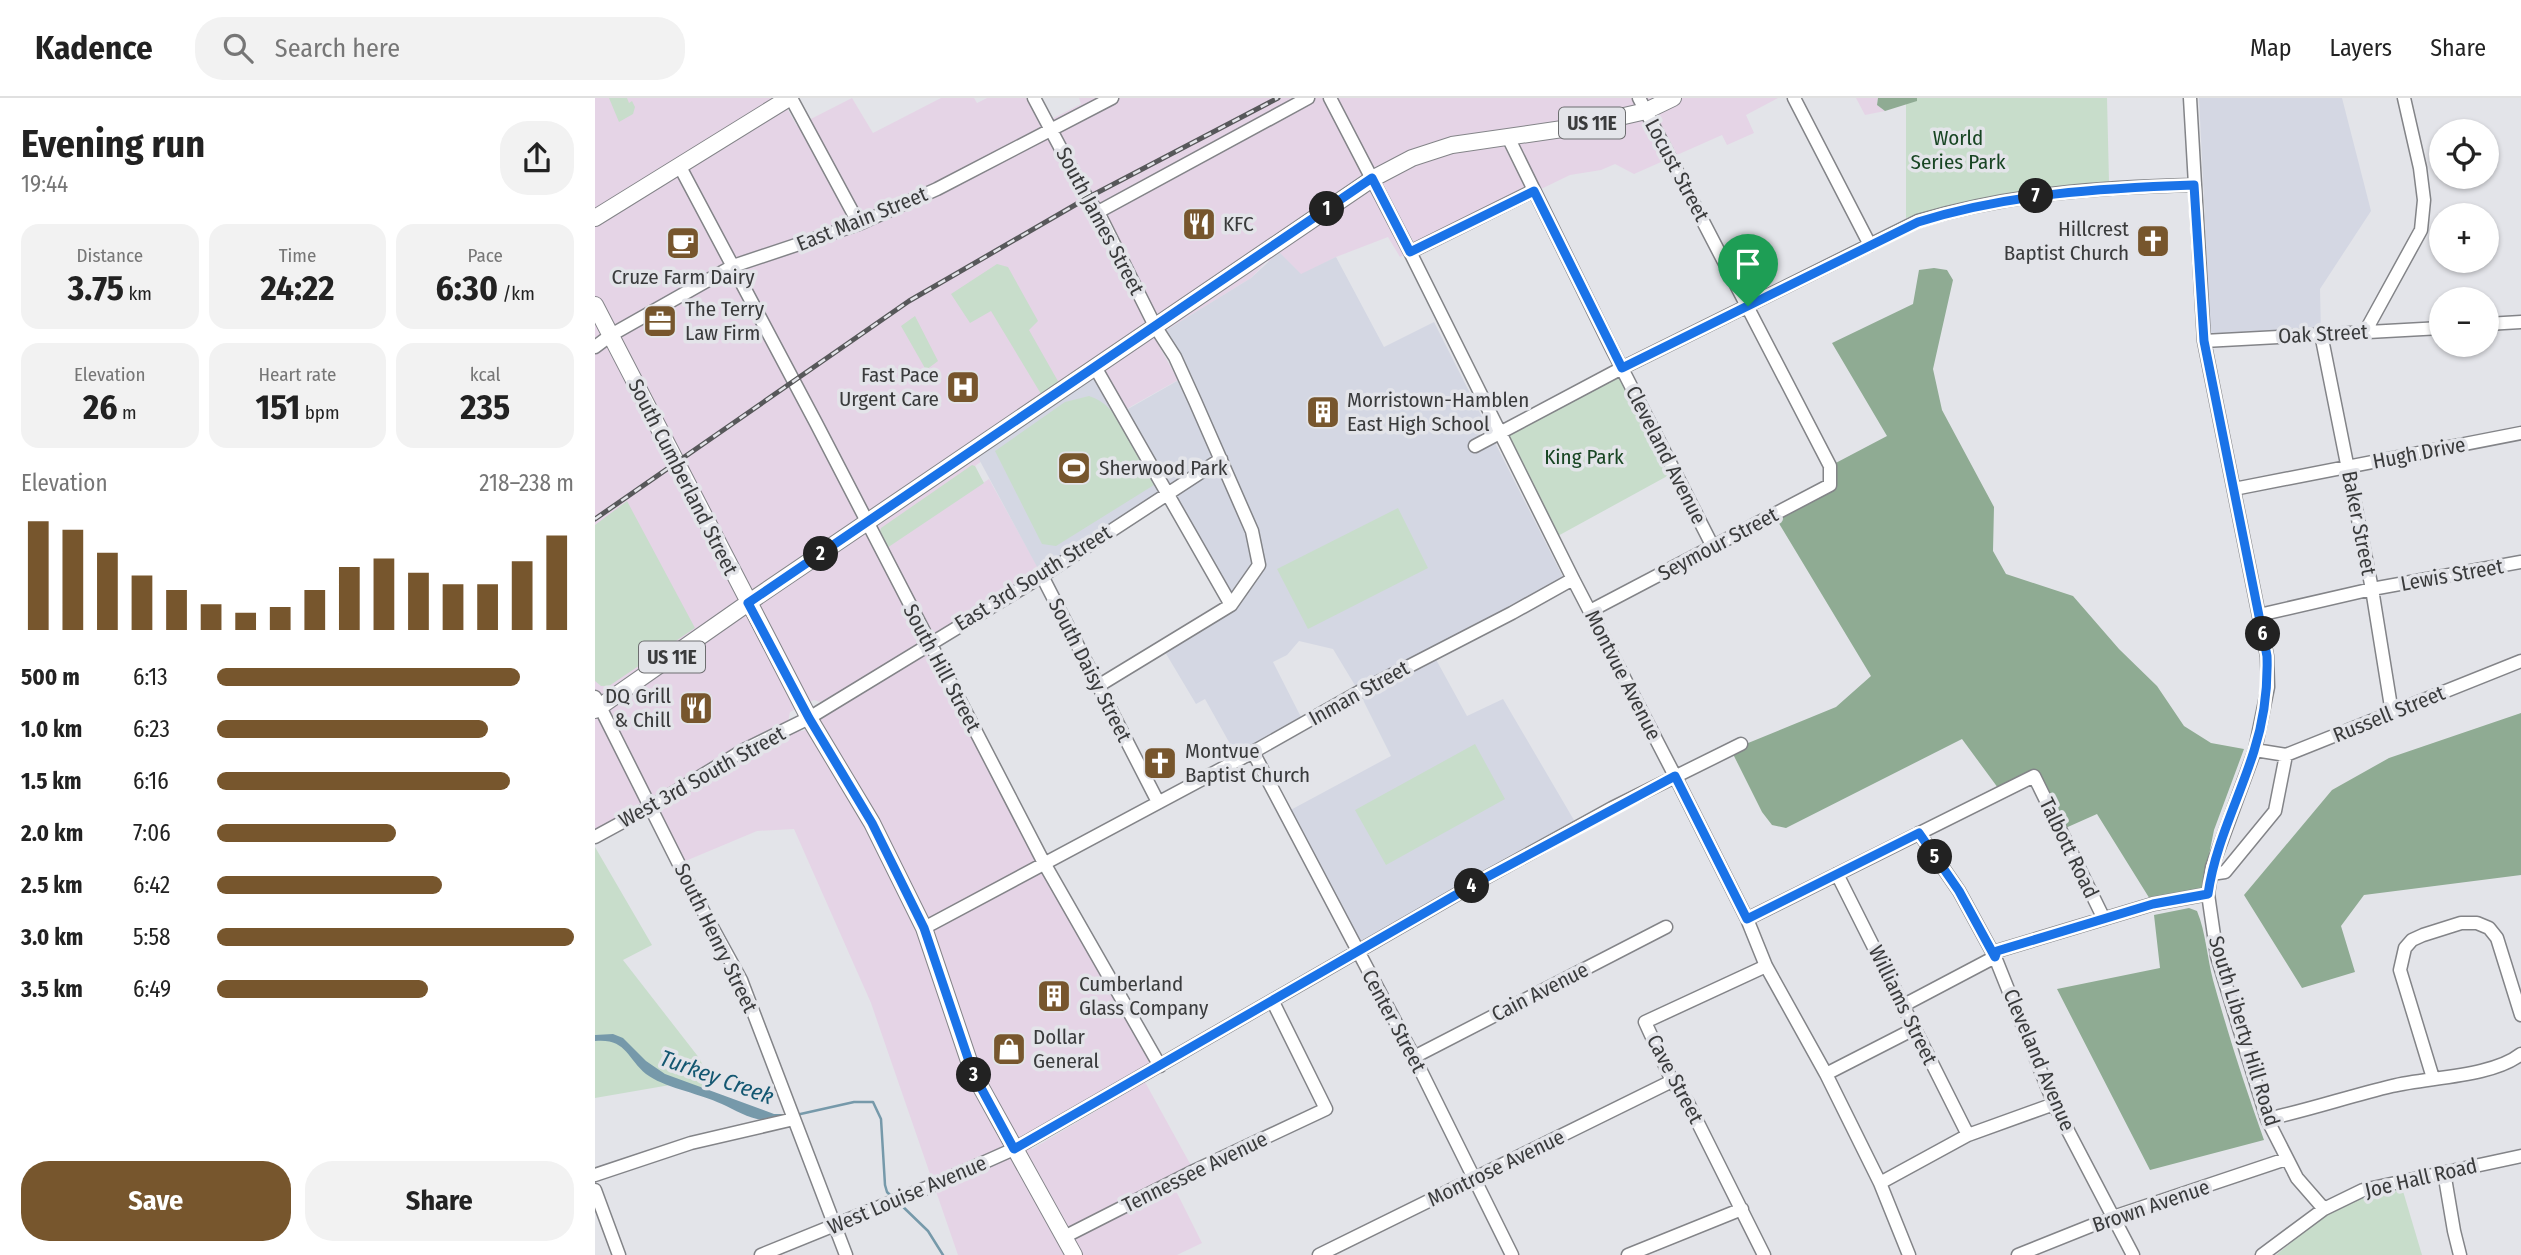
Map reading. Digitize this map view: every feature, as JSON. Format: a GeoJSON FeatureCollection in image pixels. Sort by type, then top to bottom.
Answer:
{"type":"FeatureCollection","features":[{"type":"Feature","properties":{"kind":"main road"},"geometry":{"type":"LineString","coordinates":[[595,218],[790,98]]}},
{"type":"Feature","properties":{"kind":"main road","name":"US 11E"},"geometry":{"type":"LineString","coordinates":[[597,705],[1372,178],[1412,158],[1452,145],[1576,127],[1642,104],[1673,98]]}},
{"type":"Feature","properties":{"kind":"main road","name":"South Cumberland Street"},"geometry":{"type":"LineString","coordinates":[[595,305],[809,718],[872,823],[924,928],[973,1073],[1074,1255]]}},
{"type":"Feature","properties":{"kind":"street"},"geometry":{"type":"LineString","coordinates":[[790,98],[859,224]]}},
{"type":"Feature","properties":{"kind":"street","name":"South James Street"},"geometry":{"type":"LineString","coordinates":[[1034,98],[1087,198],[1098,212],[1155,326],[1175,357],[1255,540],[1259,565],[1231,604]]}},
{"type":"Feature","properties":{"kind":"street","name":"East Main Street"},"geometry":{"type":"LineString","coordinates":[[595,347],[611,335],[733,266],[859,224],[937,189],[1112,98]]}},
{"type":"Feature","properties":{"kind":"street"},"geometry":{"type":"LineString","coordinates":[[1098,212],[1308,98]]}},
{"type":"Feature","properties":{"kind":"street","name":"Montvue Avenue"},"geometry":{"type":"LineString","coordinates":[[1331,98],[1747,919],[1766,966],[1826,1074],[1880,1183],[1909,1255]]}},
{"type":"Feature","properties":{"kind":"street"},"geometry":{"type":"LineString","coordinates":[[1794,98],[1870,245]]}},
{"type":"Feature","properties":{"kind":"street","name":"South Liberty Hill Road"},"geometry":{"type":"LineString","coordinates":[[2190,98],[2204,341],[2267,656],[2268,687],[2255,750],[2211,874],[2208,894],[2217,956],[2267,1119],[2297,1178],[2324,1209]]}},
{"type":"Feature","properties":{"kind":"street"},"geometry":{"type":"LineString","coordinates":[[2365,332],[2421,230],[2424,200],[2420,168],[2404,98]]}},
{"type":"Feature","properties":{"kind":"street","name":"Locust Street"},"geometry":{"type":"LineString","coordinates":[[1642,104],[1830,466]]}},
{"type":"Feature","properties":{"kind":"street","name":"Cleveland Avenue"},"geometry":{"type":"LineString","coordinates":[[1508,137],[1713,547]]}},
{"type":"Feature","properties":{"kind":"street","name":"South Hill Street"},"geometry":{"type":"LineString","coordinates":[[679,165],[1044,863],[1160,1066]]}},
{"type":"Feature","properties":{"kind":"street"},"geometry":{"type":"LineString","coordinates":[[1475,446],[1622,368],[1918,222],[1960,209],[2110,187],[2194,185]]}},
{"type":"Feature","properties":{"kind":"street"},"geometry":{"type":"LineString","coordinates":[[1410,252],[1534,191]]}},
{"type":"Feature","properties":{"kind":"street"},"geometry":{"type":"LineString","coordinates":[[2507,322],[2521,313]]}},
{"type":"Feature","properties":{"kind":"street"},"geometry":{"type":"LineString","coordinates":[[2499,323],[2521,322]]}},
{"type":"Feature","properties":{"kind":"street","name":"Oak Street"},"geometry":{"type":"LineString","coordinates":[[2204,341],[2429,329]]}},
{"type":"Feature","properties":{"kind":"street","name":"Baker Street"},"geometry":{"type":"LineString","coordinates":[[2321,334],[2372,589],[2392,713]]}},
{"type":"Feature","properties":{"kind":"street"},"geometry":{"type":"LineString","coordinates":[[1095,367],[1231,604],[1098,686]]}},
{"type":"Feature","properties":{"kind":"street","name":"Hugh Drive"},"geometry":{"type":"LineString","coordinates":[[2234,489],[2521,433]]}},
{"type":"Feature","properties":{"kind":"street","name":"East 3rd South Street"},"geometry":{"type":"LineString","coordinates":[[809,718],[1042,576],[1221,459]]}},
{"type":"Feature","properties":{"kind":"street","name":"Seymour Street"},"geometry":{"type":"LineString","coordinates":[[1590,611],[1830,485],[1830,466]]}},
{"type":"Feature","properties":{"kind":"street","name":"Lewis Street"},"geometry":{"type":"LineString","coordinates":[[2259,615],[2372,589],[2521,562]]}},
{"type":"Feature","properties":{"kind":"street","name":"South Daisy Street"},"geometry":{"type":"LineString","coordinates":[[1042,576],[1158,802]]}},
{"type":"Feature","properties":{"kind":"street","name":"Inman Street"},"geometry":{"type":"LineString","coordinates":[[924,928],[1573,579]]}},
{"type":"Feature","properties":{"kind":"street","name":"Russell Street"},"geometry":{"type":"LineString","coordinates":[[2286,755],[2521,661]]}},
{"type":"Feature","properties":{"kind":"street","name":"South Henry Street"},"geometry":{"type":"LineString","coordinates":[[597,705],[741,980],[846,1255]]}},
{"type":"Feature","properties":{"kind":"street","name":"West 3rd South Street"},"geometry":{"type":"LineString","coordinates":[[595,837],[744,750],[809,718]]}},
{"type":"Feature","properties":{"kind":"street","name":"West Louise Avenue"},"geometry":{"type":"LineString","coordinates":[[761,1255],[1014,1149],[1487,877],[1675,776],[1741,744]]}},
{"type":"Feature","properties":{"kind":"street"},"geometry":{"type":"LineString","coordinates":[[2211,874],[2225,872],[2275,811],[2286,755],[2255,750]]}},
{"type":"Feature","properties":{"kind":"street","name":"Center Street"},"geometry":{"type":"LineString","coordinates":[[1253,752],[1414,1057],[1512,1255]]}},
{"type":"Feature","properties":{"kind":"street","name":"Talbott Road"},"geometry":{"type":"LineString","coordinates":[[1919,833],[2034,776],[2104,919]]}},
{"type":"Feature","properties":{"kind":"street"},"geometry":{"type":"LineString","coordinates":[[1747,919],[1919,833]]}},
{"type":"Feature","properties":{"kind":"street","name":"Cleveland Avenue"},"geometry":{"type":"LineString","coordinates":[[1919,833],[1959,891],[1995,957],[2055,1104],[2133,1255]]}},
{"type":"Feature","properties":{"kind":"street","name":"Williams Street"},"geometry":{"type":"LineString","coordinates":[[1837,874],[1968,1135]]}},
{"type":"Feature","properties":{"kind":"street"},"geometry":{"type":"LineString","coordinates":[[1904,1005],[1995,957],[1997,951],[2153,904],[2208,894]]}},
{"type":"Feature","properties":{"kind":"street"},"geometry":{"type":"LineString","coordinates":[[2433,1078],[2400,970],[2405,948],[2412,940],[2461,923],[2477,923],[2489,928],[2497,938],[2521,1015]]}},
{"type":"Feature","properties":{"kind":"street","name":"Cain Avenue"},"geometry":{"type":"LineString","coordinates":[[1414,1057],[1666,928]]}},
{"type":"Feature","properties":{"kind":"street","name":"Cave Street"},"geometry":{"type":"LineString","coordinates":[[1764,1255],[1688,1103],[1672,1081],[1645,1022],[1766,966]]}},
{"type":"Feature","properties":{"kind":"street","name":"Tennessee Avenue"},"geometry":{"type":"LineString","coordinates":[[1064,1237],[1194,1171],[1326,1109],[1273,1002]]}},
{"type":"Feature","properties":{"kind":"street"},"geometry":{"type":"LineString","coordinates":[[1826,1074],[1914,1029]]}},
{"type":"Feature","properties":{"kind":"street"},"geometry":{"type":"LineString","coordinates":[[2267,1119],[2394,1085],[2493,1068],[2511,1063],[2521,1055]]}},
{"type":"Feature","properties":{"kind":"street","name":"Montrose Avenue"},"geometry":{"type":"LineString","coordinates":[[1319,1255],[1672,1081]]}},
{"type":"Feature","properties":{"kind":"street"},"geometry":{"type":"LineString","coordinates":[[1880,1183],[1968,1135],[2055,1104]]}},
{"type":"Feature","properties":{"kind":"street"},"geometry":{"type":"LineString","coordinates":[[595,1175],[691,1143],[794,1119]]}},
{"type":"Feature","properties":{"kind":"street","name":"Joe Hall Road"},"geometry":{"type":"LineString","coordinates":[[2262,1255],[2324,1209],[2363,1190],[2521,1156]]}},
{"type":"Feature","properties":{"kind":"street","name":"Brown Avenue"},"geometry":{"type":"LineString","coordinates":[[2018,1255],[2113,1217],[2286,1160]]}},
{"type":"Feature","properties":{"kind":"street"},"geometry":{"type":"LineString","coordinates":[[2444,1172],[2460,1255]]}},
{"type":"Feature","properties":{"kind":"street"},"geometry":{"type":"LineString","coordinates":[[595,1190],[619,1255]]}},
{"type":"Feature","properties":{"kind":"street"},"geometry":{"type":"LineString","coordinates":[[1628,1255],[1742,1209]]}},
{"type":"Feature","properties":{"kind":"shaded area"},"geometry":{"type":"Polygon","coordinates":[[[595,98],[781,98],[797,126],[852,98],[873,133],[941,98],[974,98],[977,103],[987,98],[1026,98],[1040,125],[1081,104],[1079,98],[1778,98],[1746,115],[1754,133],[1727,145],[1722,135],[1634,174],[1615,164],[1601,170],[1570,175],[1400,257],[1388,237],[1336,257],[1301,275],[1267,261],[1251,278],[1160,334],[1159,346],[1178,380],[1123,411],[1105,373],[975,466],[983,483],[989,479],[1040,571],[938,638],[820,702],[814,700],[790,712],[788,722],[595,834],[595,98]]]}},
{"type":"Feature","properties":{"kind":"shaded area"},"geometry":{"type":"Polygon","coordinates":[[[1856,98],[1878,98],[1877,105],[1885,111],[1865,115],[1856,98]]]}},
{"type":"Feature","properties":{"kind":"shaded area"},"geometry":{"type":"Polygon","coordinates":[[[2199,98],[2342,98],[2371,211],[2320,289],[2321,334],[2211,341],[2199,98]]]}},
{"type":"Feature","properties":{"kind":"shaded area","name":"Morristown-Hamblen East High School"},"geometry":{"type":"Polygon","coordinates":[[[1279,252],[1301,274],[1336,257],[1384,347],[1434,322],[1566,583],[1433,654],[1467,716],[1503,699],[1578,827],[1358,953],[1285,813],[1391,756],[1359,692],[1333,649],[1299,641],[1287,655],[1273,662],[1304,723],[1239,760],[1205,699],[1196,704],[1162,647],[1230,604],[1166,494],[1042,576],[974,450],[1095,367],[1121,413],[1184,377],[1160,334],[1251,278],[1279,252]]]}},
{"type":"Feature","properties":{"kind":"shaded area"},"geometry":{"type":"Polygon","coordinates":[[[927,651],[978,749],[1150,1056],[1152,1065],[1022,1137],[1032,1149],[1145,1082],[1194,1171],[1172,1183],[1202,1243],[1177,1255],[958,1255],[871,1003],[794,829],[757,831],[683,862],[659,812],[758,748],[803,731],[927,651]]]}},
{"type":"Feature","properties":{"kind":"green space"},"geometry":{"type":"Polygon","coordinates":[[[609,98],[627,98],[629,103],[632,101],[635,107],[633,114],[619,122],[609,98]]]}},
{"type":"Feature","properties":{"kind":"green space"},"geometry":{"type":"Polygon","coordinates":[[[1878,98],[1917,98],[1917,101],[1885,111],[1877,105],[1878,98]]]}},
{"type":"Feature","properties":{"kind":"green space","name":"World Series Park"},"geometry":{"type":"Polygon","coordinates":[[[1906,98],[2107,98],[2109,182],[1961,203],[1906,218],[1906,98]]]}},
{"type":"Feature","properties":{"kind":"green space"},"geometry":{"type":"Polygon","coordinates":[[[997,264],[1008,267],[1038,321],[1029,330],[1059,383],[1041,394],[991,311],[970,323],[951,294],[997,264]]]}},
{"type":"Feature","properties":{"kind":"green space"},"geometry":{"type":"Polygon","coordinates":[[[1919,270],[1947,270],[1953,280],[1933,369],[1942,410],[1994,507],[1993,551],[2006,574],[2073,596],[2119,649],[2157,686],[2184,726],[2211,743],[2244,749],[2214,830],[2201,895],[2153,904],[2097,814],[2061,830],[2034,776],[2001,792],[1962,739],[1786,828],[1772,825],[1762,812],[1731,750],[1836,707],[1871,676],[1777,520],[1830,485],[1830,466],[1887,436],[1832,343],[1913,304],[1919,270]]]}},
{"type":"Feature","properties":{"kind":"green space"},"geometry":{"type":"Polygon","coordinates":[[[915,316],[938,361],[926,370],[901,326],[915,316]]]}},
{"type":"Feature","properties":{"kind":"green space","name":"King Park"},"geometry":{"type":"Polygon","coordinates":[[[1621,376],[1671,474],[1556,537],[1505,435],[1621,376]]]}},
{"type":"Feature","properties":{"kind":"green space","name":"Sherwood Park"},"geometry":{"type":"Polygon","coordinates":[[[1089,396],[1100,401],[1120,420],[1154,485],[1056,546],[1042,544],[995,451],[1065,402],[1089,396]]]}},
{"type":"Feature","properties":{"kind":"green space"},"geometry":{"type":"Polygon","coordinates":[[[972,465],[984,483],[887,548],[881,528],[972,465]]]}},
{"type":"Feature","properties":{"kind":"green space"},"geometry":{"type":"Polygon","coordinates":[[[627,501],[695,628],[609,686],[601,686],[595,681],[595,525],[627,501]]]}},
{"type":"Feature","properties":{"kind":"green space"},"geometry":{"type":"Polygon","coordinates":[[[1398,508],[1428,568],[1308,629],[1277,569],[1398,508]]]}},
{"type":"Feature","properties":{"kind":"green space"},"geometry":{"type":"Polygon","coordinates":[[[2521,713],[2521,875],[2364,895],[2341,926],[2355,972],[2302,988],[2244,895],[2332,790],[2389,758],[2521,713]]]}},
{"type":"Feature","properties":{"kind":"green space"},"geometry":{"type":"Polygon","coordinates":[[[1475,744],[1505,799],[1386,865],[1355,810],[1475,744]]]}},
{"type":"Feature","properties":{"kind":"green space"},"geometry":{"type":"Polygon","coordinates":[[[595,847],[652,945],[623,960],[700,1059],[712,1089],[670,1085],[595,1098],[595,847]]]}},
{"type":"Feature","properties":{"kind":"green space"},"geometry":{"type":"Polygon","coordinates":[[[2189,908],[2197,911],[2200,919],[2219,1000],[2264,1140],[2150,1170],[2057,989],[2160,968],[2154,915],[2189,908]]]}},
{"type":"Feature","properties":{"kind":"green space"},"geometry":{"type":"Polygon","coordinates":[[[2400,1181],[2422,1255],[2276,1255],[2347,1196],[2400,1181]]]}},
{"type":"Feature","properties":{"kind":"water","name":"Turkey Creek"},"geometry":{"type":"Polygon","coordinates":[[[613,1034],[623,1038],[646,1061],[665,1074],[774,1114],[782,1114],[784,1119],[752,1118],[653,1079],[620,1046],[595,1041],[595,1035],[613,1034]]]}},
{"type":"Feature","properties":{"kind":"waterway","name":"Turkey Creek"},"geometry":{"type":"LineString","coordinates":[[796,1115],[854,1102],[873,1102],[881,1119],[885,1185],[893,1198]]}},
{"type":"Feature","properties":{"kind":"waterway","name":"Turkey Creek"},"geometry":{"type":"LineString","coordinates":[[898,1202],[928,1231],[943,1255]]}},
{"type":"Feature","properties":{"kind":"railway"},"geometry":{"type":"LineString","coordinates":[[595,519],[909,301],[1087,198],[1278,98]]}},
{"type":"Feature","properties":{"kind":"place","name":"KFC"},"geometry":{"type":"Point","coordinates":[1199,224]}},
{"type":"Feature","properties":{"kind":"place","name":"Hillcrest Baptist Church"},"geometry":{"type":"Point","coordinates":[2153,241]}},
{"type":"Feature","properties":{"kind":"place","name":"Cruze Farm Dairy"},"geometry":{"type":"Point","coordinates":[683,243]}},
{"type":"Feature","properties":{"kind":"place","name":"The Terry Law Firm"},"geometry":{"type":"Point","coordinates":[660,321]}},
{"type":"Feature","properties":{"kind":"place","name":"Fast Pace Urgent Care"},"geometry":{"type":"Point","coordinates":[963,387]}},
{"type":"Feature","properties":{"kind":"place","name":"Morristown-Hamblen East High School"},"geometry":{"type":"Point","coordinates":[1323,412]}},
{"type":"Feature","properties":{"kind":"place","name":"Sherwood Park"},"geometry":{"type":"Point","coordinates":[1074,468]}},
{"type":"Feature","properties":{"kind":"place","name":"DQ Grill & Chill"},"geometry":{"type":"Point","coordinates":[696,708]}},
{"type":"Feature","properties":{"kind":"place","name":"Montvue Baptist Church"},"geometry":{"type":"Point","coordinates":[1160,763]}},
{"type":"Feature","properties":{"kind":"place","name":"Cumberland Glass Company"},"geometry":{"type":"Point","coordinates":[1054,996]}},
{"type":"Feature","properties":{"kind":"place","name":"Dollar General"},"geometry":{"type":"Point","coordinates":[1009,1049]}},
{"type":"Feature","properties":{"kind":"route"},"geometry":{"type":"LineString","coordinates":[[1372,178],[1410,252],[1534,191],[1622,368],[1748,306],[1902,229],[1960,209],[2110,187],[2194,185],[2204,341],[2268,671],[2268,687],[2255,750],[2212,867],[2208,894],[2153,904],[1997,951],[1995,957],[1959,891],[1919,833],[1747,919],[1675,776],[1487,877],[1014,1149],[973,1073],[924,928],[872,823],[809,718],[748,603],[1372,178]]}}]}
